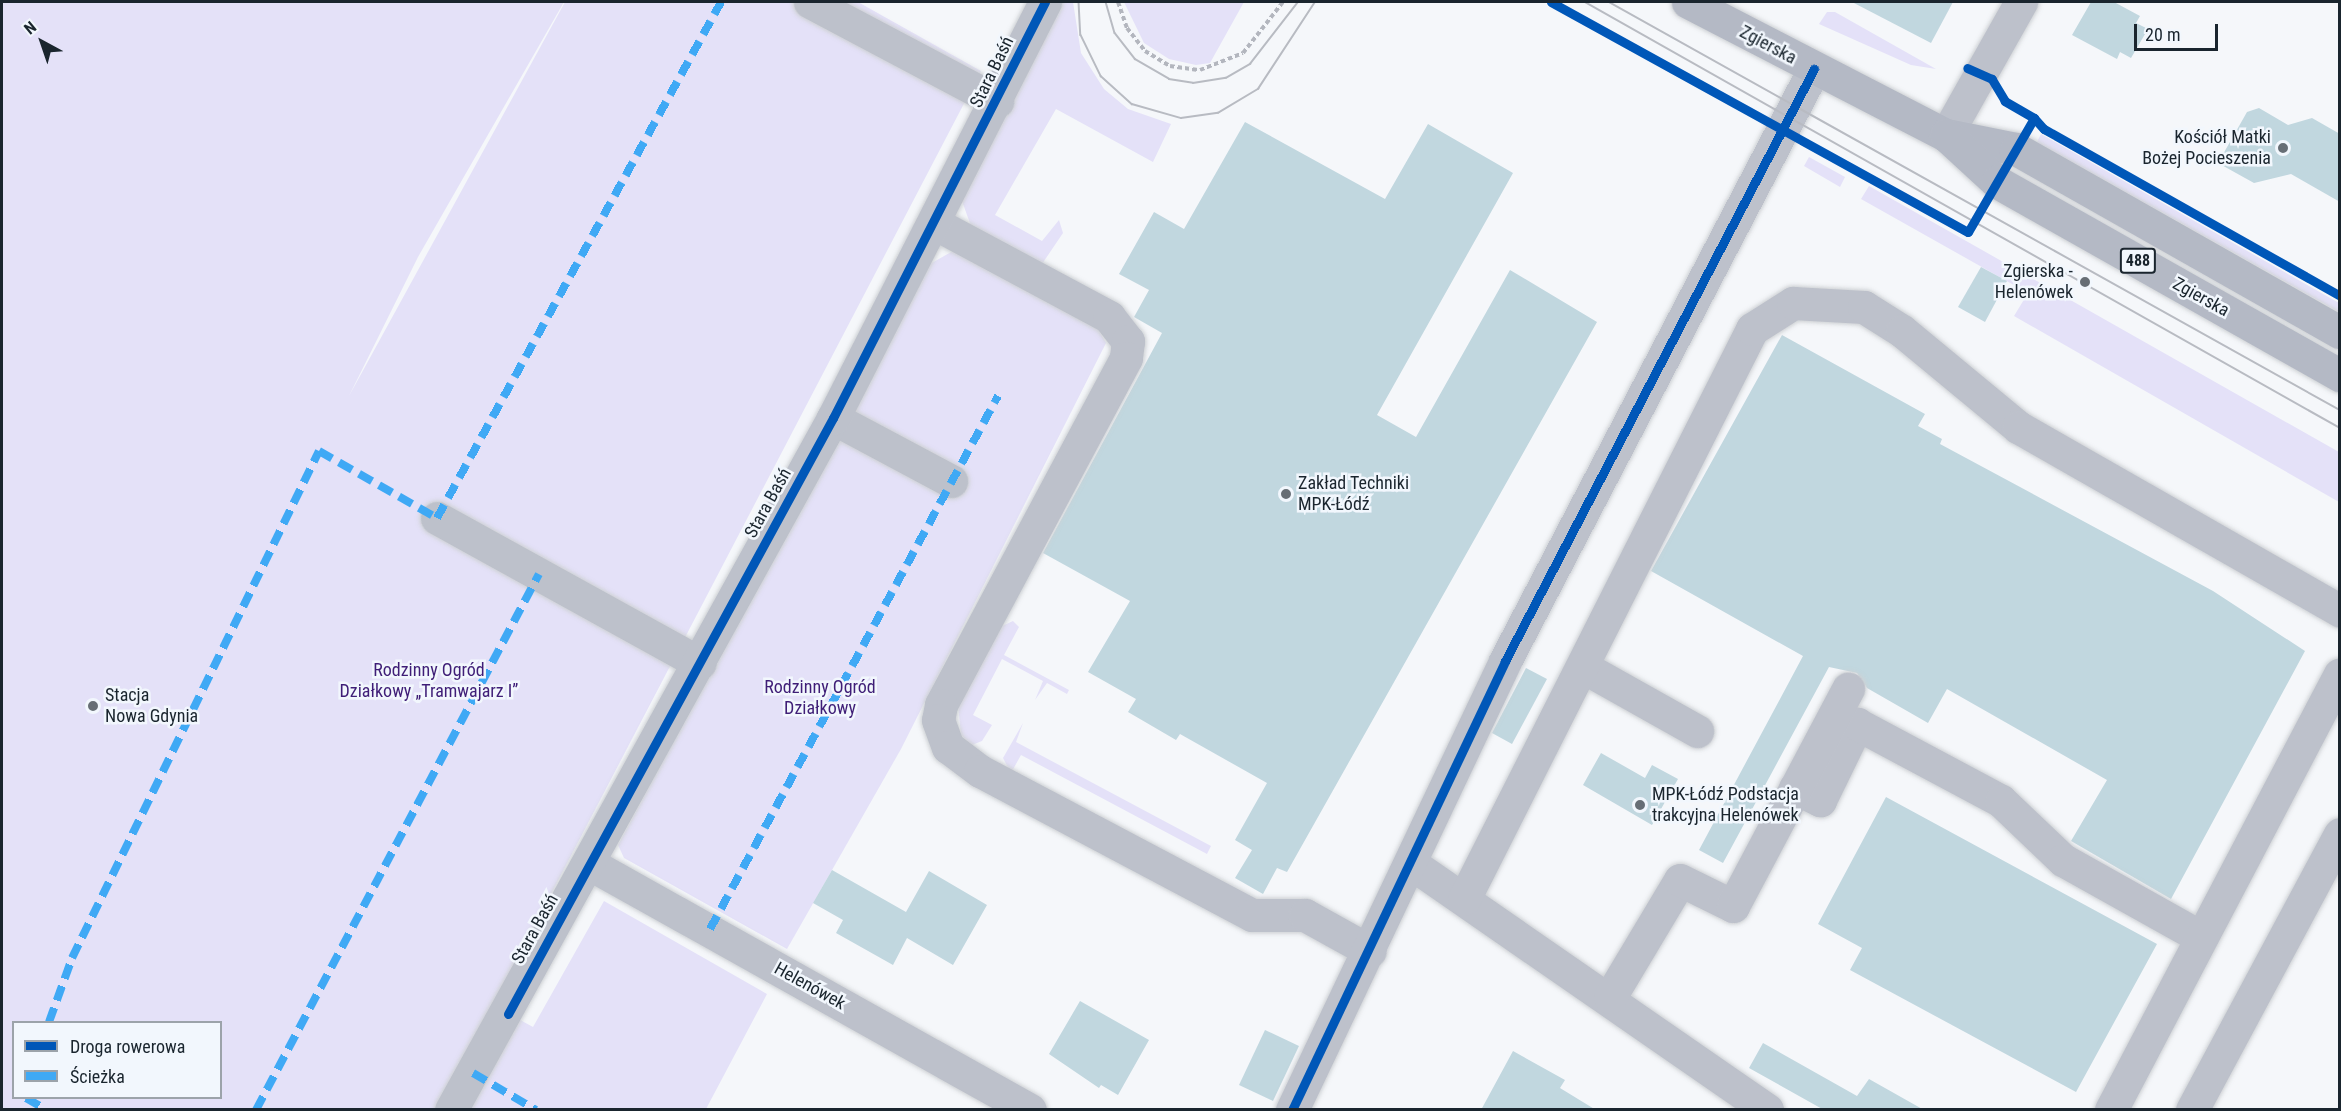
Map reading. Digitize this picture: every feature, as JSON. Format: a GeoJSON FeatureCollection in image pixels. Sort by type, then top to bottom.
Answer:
{"type":"FeatureCollection","features":[{"type":"Feature","properties":{"kind":"main road","name":"Zgierska"},"geometry":{"type":"LineString","coordinates":[[1688,2],[1814,69],[1946,135],[2016,149],[2340,332]]}},
{"type":"Feature","properties":{"kind":"main road","name":"Zgierska"},"geometry":{"type":"LineString","coordinates":[[1946,135],[1997,182],[2340,375]]}},
{"type":"Feature","properties":{"kind":"street"},"geometry":{"type":"LineString","coordinates":[[810,2],[997,101]]}},
{"type":"Feature","properties":{"kind":"street","name":"Stara Baśń"},"geometry":{"type":"LineString","coordinates":[[451,1110],[508,1014],[833,418],[997,101],[1045,2]]}},
{"type":"Feature","properties":{"kind":"street"},"geometry":{"type":"LineString","coordinates":[[1946,135],[2021,2]]}},
{"type":"Feature","properties":{"kind":"street"},"geometry":{"type":"LineString","coordinates":[[1292,1110],[1412,864],[1504,661],[1814,69]]}},
{"type":"Feature","properties":{"kind":"street"},"geometry":{"type":"LineString","coordinates":[[934,223],[1109,317],[1128,341],[1126,358],[940,705],[938,720],[948,747],[980,771],[1252,915],[1305,915],[1370,951]]}},
{"type":"Feature","properties":{"kind":"street"},"geometry":{"type":"LineString","coordinates":[[1464,899],[1584,667],[1752,329],[1793,303],[1864,307],[1902,331],[2018,427],[2340,611]]}},
{"type":"Feature","properties":{"kind":"street"},"geometry":{"type":"LineString","coordinates":[[833,418],[951,481]]}},
{"type":"Feature","properties":{"kind":"street"},"geometry":{"type":"LineString","coordinates":[[437,518],[700,663]]}},
{"type":"Feature","properties":{"kind":"street"},"geometry":{"type":"LineString","coordinates":[[1584,667],[1697,731]]}},
{"type":"Feature","properties":{"kind":"street"},"geometry":{"type":"LineString","coordinates":[[2111,1110],[2340,675]]}},
{"type":"Feature","properties":{"kind":"street"},"geometry":{"type":"LineString","coordinates":[[1610,997],[1680,880],[1733,906],[1848,689]]}},
{"type":"Feature","properties":{"kind":"street"},"geometry":{"type":"LineString","coordinates":[[1795,788],[1820,800],[1857,724],[2001,801],[2063,860],[2201,937]]}},
{"type":"Feature","properties":{"kind":"street"},"geometry":{"type":"LineString","coordinates":[[2192,1110],[2340,834]]}},
{"type":"Feature","properties":{"kind":"street","name":"Helenówek"},"geometry":{"type":"LineString","coordinates":[[590,864],[1030,1110]]}},
{"type":"Feature","properties":{"kind":"street"},"geometry":{"type":"LineString","coordinates":[[1412,864],[1610,997],[1767,1110]]}},
{"type":"Feature","properties":{"kind":"path"},"geometry":{"type":"LineString","coordinates":[[1118,2],[1127,28],[1145,51],[1170,66],[1200,70],[1243,53],[1283,2]]}},
{"type":"Feature","properties":{"kind":"green space","name":"Rodzinny Ogród Działkowy „Tramwajarz I”"},"geometry":{"type":"Polygon","coordinates":[[[2,2],[564,2],[418,257],[349,396],[565,2],[858,2],[981,71],[493,1005],[533,1027],[604,901],[767,994],[706,1109],[2,1110],[2,2]]]}},
{"type":"Feature","properties":{"kind":"green space"},"geometry":{"type":"Polygon","coordinates":[[[1059,2],[1073,2],[1081,53],[1104,89],[1128,109],[1171,124],[1153,162],[1056,109],[995,215],[1042,241],[1059,220],[1063,233],[1042,264],[972,229],[962,201],[1059,2]]]}},
{"type":"Feature","properties":{"kind":"green space"},"geometry":{"type":"Polygon","coordinates":[[[1124,2],[1244,2],[1210,63],[1196,65],[1169,59],[1144,43],[1124,2]]]}},
{"type":"Feature","properties":{"kind":"green space"},"geometry":{"type":"Polygon","coordinates":[[[1827,12],[1835,12],[1936,69],[1911,65],[1819,24],[1827,12]]]}},
{"type":"Feature","properties":{"kind":"green space"},"geometry":{"type":"Polygon","coordinates":[[[2041,134],[2339,303],[2339,312],[2037,142],[2041,134]]]}},
{"type":"Feature","properties":{"kind":"green space"},"geometry":{"type":"Polygon","coordinates":[[[1809,157],[1845,177],[1840,187],[1804,166],[1809,157]]]}},
{"type":"Feature","properties":{"kind":"green space"},"geometry":{"type":"Polygon","coordinates":[[[1869,186],[2339,452],[2339,502],[2014,316],[2028,293],[1861,199],[1869,186]]]}},
{"type":"Feature","properties":{"kind":"green space","name":"Rodzinny Ogród Działkowy"},"geometry":{"type":"Polygon","coordinates":[[[953,251],[1095,324],[1106,343],[901,749],[787,949],[624,858],[618,845],[930,264],[953,251]]]}},
{"type":"Feature","properties":{"kind":"green space"},"geometry":{"type":"Polygon","coordinates":[[[1013,621],[1019,627],[1004,655],[1069,690],[1067,694],[1047,683],[1035,700],[1043,681],[1002,659],[973,715],[992,725],[982,741],[972,745],[961,735],[958,704],[1000,627],[1013,621]]]}},
{"type":"Feature","properties":{"kind":"green space"},"geometry":{"type":"Polygon","coordinates":[[[1023,723],[1016,742],[1211,846],[1207,854],[1021,755],[1011,773],[1003,758],[1023,723]]]}},
{"type":"Feature","properties":{"kind":"building"},"geometry":{"type":"Polygon","coordinates":[[[1852,2],[1953,2],[1931,43],[1852,2]]]}},
{"type":"Feature","properties":{"kind":"building"},"geometry":{"type":"Polygon","coordinates":[[[2091,2],[2114,2],[2140,16],[2136,23],[2148,29],[2131,58],[2120,52],[2117,59],[2072,35],[2091,2]]]}},
{"type":"Feature","properties":{"kind":"building","name":"Kościół Matki Bożej Pocieszenia"},"geometry":{"type":"Polygon","coordinates":[[[2259,108],[2288,125],[2312,118],[2340,134],[2340,202],[2291,174],[2254,183],[2218,163],[2247,112],[2259,108]]]}},
{"type":"Feature","properties":{"kind":"building","name":"Zakład Techniki MPK-Łódź"},"geometry":{"type":"Polygon","coordinates":[[[1245,122],[1385,199],[1428,124],[1513,173],[1377,415],[1416,437],[1510,270],[1597,322],[1287,872],[1277,868],[1263,894],[1235,878],[1252,850],[1235,840],[1267,783],[1180,734],[1176,740],[1128,712],[1136,699],[1088,672],[1130,601],[1043,553],[1162,333],[1134,317],[1149,290],[1119,274],[1154,212],[1184,229],[1245,122]]]}},
{"type":"Feature","properties":{"kind":"building"},"geometry":{"type":"Polygon","coordinates":[[[1981,267],[2007,281],[1985,322],[1958,307],[1981,267]]]}},
{"type":"Feature","properties":{"kind":"building"},"geometry":{"type":"Polygon","coordinates":[[[1782,335],[1925,414],[1918,426],[1942,439],[1940,444],[2213,591],[2305,651],[2171,899],[2071,841],[2107,780],[1947,689],[1928,723],[1867,688],[1857,673],[1829,667],[1723,863],[1699,850],[1803,656],[1651,571],[1782,335]]]}},
{"type":"Feature","properties":{"kind":"building"},"geometry":{"type":"Polygon","coordinates":[[[1526,668],[1547,679],[1512,744],[1492,733],[1526,668]]]}},
{"type":"Feature","properties":{"kind":"building","name":"MPK-Łódź Podstacja trakcyjna Helenówek"},"geometry":{"type":"Polygon","coordinates":[[[1601,753],[1645,778],[1652,765],[1678,779],[1652,825],[1583,785],[1601,753]]]}},
{"type":"Feature","properties":{"kind":"building"},"geometry":{"type":"Polygon","coordinates":[[[1886,797],[2157,944],[2076,1092],[1850,970],[1862,948],[1818,924],[1886,797]]]}},
{"type":"Feature","properties":{"kind":"building"},"geometry":{"type":"Polygon","coordinates":[[[832,870],[906,912],[929,871],[987,905],[953,965],[907,938],[893,965],[836,933],[843,920],[813,903],[832,870]]]}},
{"type":"Feature","properties":{"kind":"building"},"geometry":{"type":"Polygon","coordinates":[[[1080,1001],[1149,1040],[1118,1095],[1101,1085],[1099,1088],[1049,1054],[1080,1001]]]}},
{"type":"Feature","properties":{"kind":"building"},"geometry":{"type":"Polygon","coordinates":[[[1265,1030],[1299,1046],[1273,1101],[1239,1085],[1265,1030]]]}},
{"type":"Feature","properties":{"kind":"building"},"geometry":{"type":"Polygon","coordinates":[[[1763,1043],[1857,1096],[1869,1079],[1924,1110],[1824,1110],[1749,1068],[1763,1043]]]}},
{"type":"Feature","properties":{"kind":"building"},"geometry":{"type":"Polygon","coordinates":[[[1513,1051],[1565,1080],[1560,1088],[1596,1110],[1481,1110],[1513,1051]]]}},
{"type":"Feature","properties":{"kind":"tram line"},"geometry":{"type":"LineString","coordinates":[[1079,2],[1081,35],[1101,76],[1132,104],[1181,118],[1218,113],[1258,89],[1315,2]]}},
{"type":"Feature","properties":{"kind":"tram line"},"geometry":{"type":"LineString","coordinates":[[1106,2],[1115,33],[1135,59],[1169,79],[1193,83],[1226,78],[1250,64],[1298,2]]}},
{"type":"Feature","properties":{"kind":"tram line"},"geometry":{"type":"LineString","coordinates":[[1585,2],[2340,428]]}},
{"type":"Feature","properties":{"kind":"tram line"},"geometry":{"type":"LineString","coordinates":[[1609,2],[2340,410]]}},
{"type":"Feature","properties":{"kind":"marked path"},"geometry":{"type":"LineString","coordinates":[[49,1021],[72,958],[319,451],[437,518],[721,2]]}},
{"type":"Feature","properties":{"kind":"marked path"},"geometry":{"type":"LineString","coordinates":[[710,929],[998,396]]}},
{"type":"Feature","properties":{"kind":"marked path"},"geometry":{"type":"LineString","coordinates":[[256,1110],[539,574]]}},
{"type":"Feature","properties":{"kind":"marked path"},"geometry":{"type":"LineString","coordinates":[[473,1073],[536,1110]]}},
{"type":"Feature","properties":{"kind":"marked path"},"geometry":{"type":"LineString","coordinates":[[28,1099],[45,1109]]}},
{"type":"Feature","properties":{"kind":"cycle path"},"geometry":{"type":"LineString","coordinates":[[508,1014],[833,418],[1045,2]]}},
{"type":"Feature","properties":{"kind":"cycle path"},"geometry":{"type":"LineString","coordinates":[[1551,2],[1968,232],[2034,118],[2005,101],[1992,79],[1967,68]]}},
{"type":"Feature","properties":{"kind":"cycle path"},"geometry":{"type":"LineString","coordinates":[[1292,1110],[1505,661],[1814,69]]}},
{"type":"Feature","properties":{"kind":"cycle path"},"geometry":{"type":"LineString","coordinates":[[2034,118],[2044,129],[2340,296]]}},
{"type":"Feature","properties":{"kind":"place","name":"Kościół Matki Bożej Pocieszenia"},"geometry":{"type":"Point","coordinates":[2283,148]}},
{"type":"Feature","properties":{"kind":"place","name":"Zgierska - Helenówek"},"geometry":{"type":"Point","coordinates":[2085,282]}},
{"type":"Feature","properties":{"kind":"place","name":"Zakład Techniki MPK-Łódź"},"geometry":{"type":"Point","coordinates":[1286,494]}},
{"type":"Feature","properties":{"kind":"place","name":"Stacja Nowa Gdynia"},"geometry":{"type":"Point","coordinates":[93,706]}},
{"type":"Feature","properties":{"kind":"place","name":"MPK-Łódź Podstacja trakcyjna Helenówek"},"geometry":{"type":"Point","coordinates":[1640,805]}}]}
